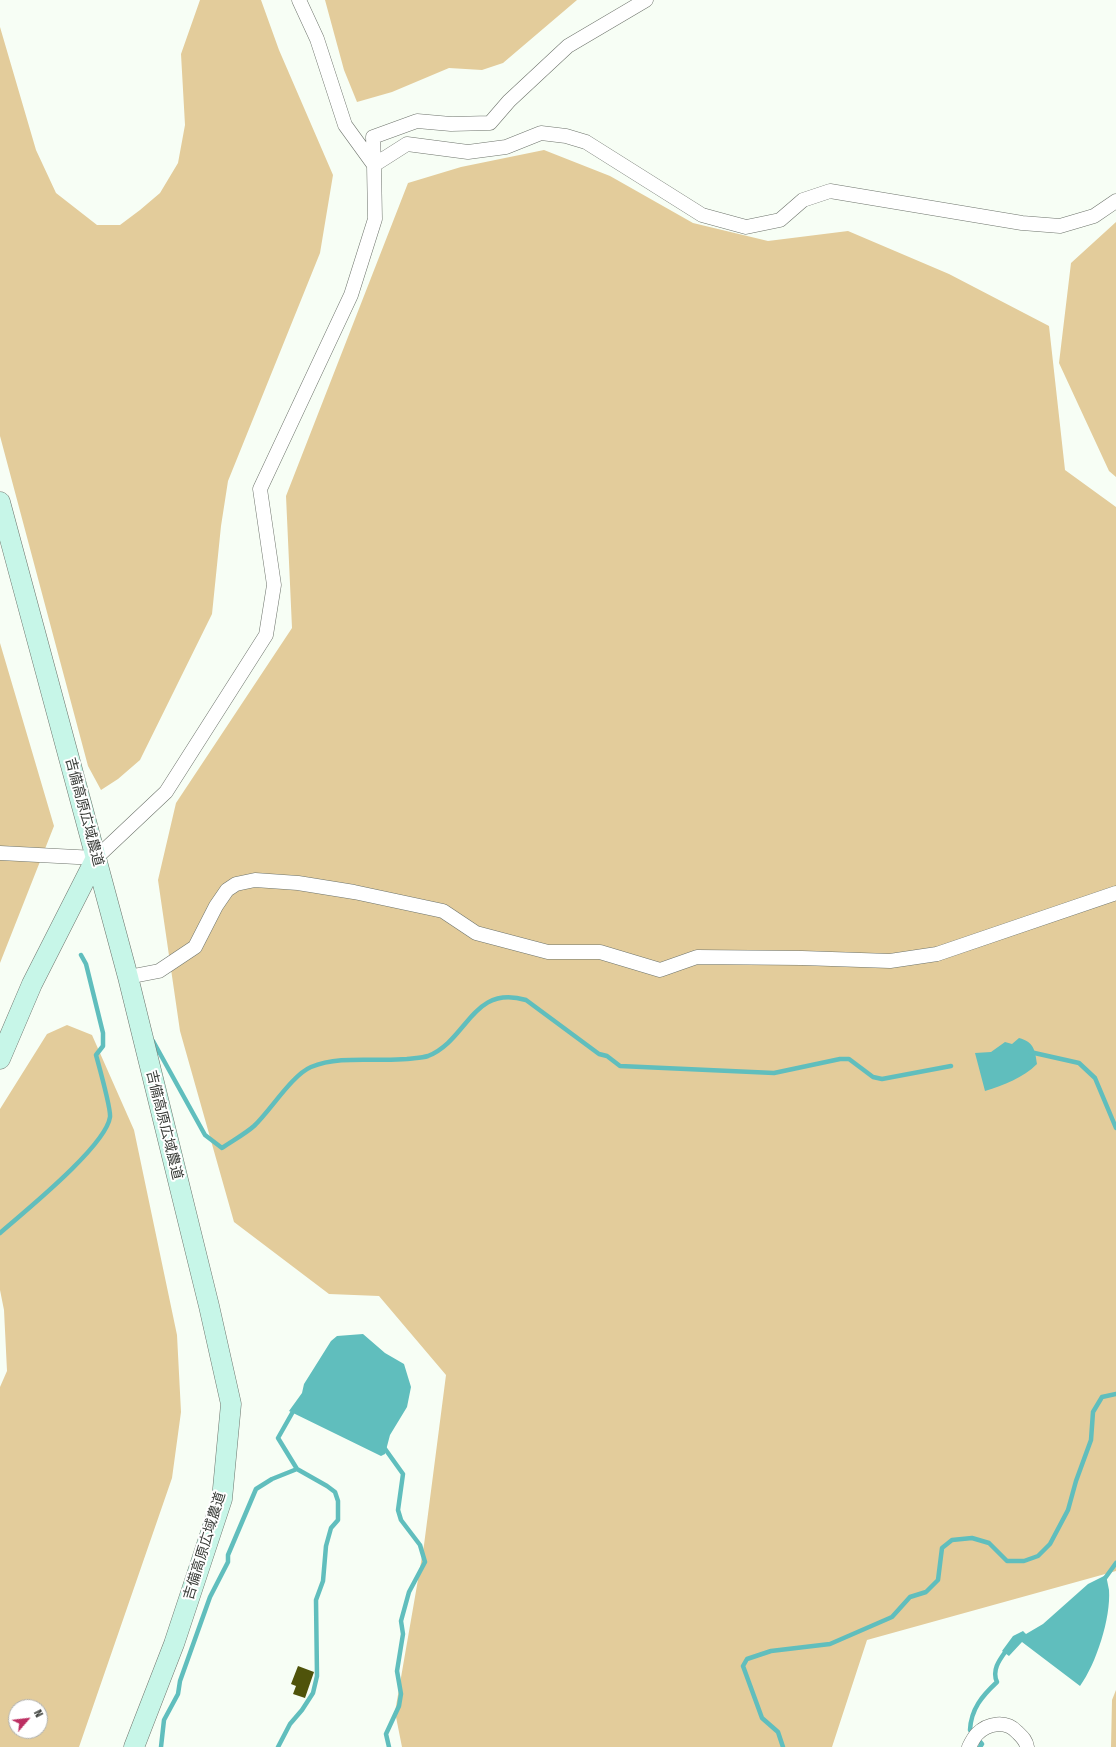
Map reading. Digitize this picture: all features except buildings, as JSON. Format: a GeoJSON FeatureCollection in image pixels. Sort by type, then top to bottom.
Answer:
{"type":"FeatureCollection","features":[{"type":"Feature","properties":{"kind":"street"},"geometry":{"type":"LineString","coordinates":[[299,0],[317,40],[345,124],[374,165]]}},
{"type":"Feature","properties":{"kind":"street"},"geometry":{"type":"LineString","coordinates":[[0,1058],[32,984],[96,858],[166,792],[266,636],[274,585],[260,489],[351,296],[375,219],[373,137],[416,121],[451,124],[490,123],[519,91],[568,46],[646,0]]}},
{"type":"Feature","properties":{"kind":"street"},"geometry":{"type":"LineString","coordinates":[[374,165],[407,144],[468,152],[506,147],[541,133],[566,136],[586,142],[702,214],[746,227],[780,220],[803,200],[830,191],[1022,223],[1060,226],[1094,216],[1116,201]]}},
{"type":"Feature","properties":{"kind":"street","name":"吉備高原広域農道"},"geometry":{"type":"LineString","coordinates":[[0,502],[128,977],[209,1306],[231,1404],[222,1499],[174,1644],[134,1747]]}},
{"type":"Feature","properties":{"kind":"street"},"geometry":{"type":"LineString","coordinates":[[0,853],[96,858]]}},
{"type":"Feature","properties":{"kind":"street"},"geometry":{"type":"LineString","coordinates":[[128,977],[159,971],[195,947],[216,906],[227,890],[236,884],[255,880],[298,884],[354,892],[443,911],[476,933],[548,952],[600,952],[660,970],[697,957],[890,961],[937,954],[1116,893]]}},
{"type":"Feature","properties":{"kind":"street"},"geometry":{"type":"LineString","coordinates":[[973,1740],[990,1726],[1001,1723],[1013,1727],[1026,1741],[1027,1747]]}},
{"type":"Feature","properties":{"kind":"shaded area"},"geometry":{"type":"Polygon","coordinates":[[[200,0],[261,0],[279,50],[333,175],[320,253],[228,481],[221,526],[212,614],[140,760],[118,779],[101,790],[88,766],[0,436],[0,27],[36,150],[56,193],[97,225],[120,225],[160,193],[178,163],[185,125],[181,54],[200,0]]]}},
{"type":"Feature","properties":{"kind":"shaded area"},"geometry":{"type":"Polygon","coordinates":[[[325,0],[577,0],[503,63],[482,70],[449,68],[392,92],[357,102],[344,70],[325,0]]]}},
{"type":"Feature","properties":{"kind":"shaded area"},"geometry":{"type":"Polygon","coordinates":[[[544,150],[610,176],[693,223],[768,241],[848,231],[949,274],[1049,326],[1065,470],[1116,507],[1116,1571],[867,1640],[832,1747],[402,1747],[395,1712],[424,1545],[446,1375],[379,1296],[329,1294],[234,1222],[180,1031],[158,880],[176,803],[292,628],[286,496],[408,183],[461,167],[544,150]]]}},
{"type":"Feature","properties":{"kind":"shaded area"},"geometry":{"type":"Polygon","coordinates":[[[1116,222],[1116,477],[1109,471],[1059,363],[1071,263],[1116,222]]]}},
{"type":"Feature","properties":{"kind":"shaded area"},"geometry":{"type":"Polygon","coordinates":[[[0,643],[54,826],[0,963],[0,643]]]}},
{"type":"Feature","properties":{"kind":"shaded area"},"geometry":{"type":"Polygon","coordinates":[[[67,1025],[92,1035],[134,1130],[177,1335],[181,1412],[172,1478],[79,1747],[0,1747],[0,1387],[7,1371],[4,1310],[0,1290],[0,1109],[47,1034],[67,1025]]]}},
{"type":"Feature","properties":{"kind":"shaded area"},"geometry":{"type":"Polygon","coordinates":[[[1116,1690],[1116,1747],[1111,1747],[1112,1700],[1116,1690]]]}},
{"type":"Feature","properties":{"kind":"water"},"geometry":{"type":"Polygon","coordinates":[[[1019,1038],[1031,1044],[1037,1064],[1026,1073],[1006,1084],[985,1091],[975,1053],[991,1052],[1005,1042],[1012,1044],[1019,1038]]]}},
{"type":"Feature","properties":{"kind":"water"},"geometry":{"type":"Polygon","coordinates":[[[363,1334],[385,1353],[404,1364],[411,1387],[407,1407],[390,1435],[385,1454],[381,1456],[289,1411],[302,1393],[304,1384],[331,1341],[337,1336],[363,1334]]]}},
{"type":"Feature","properties":{"kind":"water"},"geometry":{"type":"Polygon","coordinates":[[[1106,1575],[1109,1590],[1109,1601],[1105,1627],[1092,1666],[1080,1686],[1022,1642],[1009,1656],[1002,1651],[1013,1636],[1023,1631],[1026,1634],[1043,1624],[1088,1584],[1106,1575]]]}},
{"type":"Feature","properties":{"kind":"waterway"},"geometry":{"type":"LineString","coordinates":[[0,1233],[80,1161],[105,1129],[110,1117],[107,1097],[96,1055],[103,1046],[103,1033],[86,964],[81,955]]}},
{"type":"Feature","properties":{"kind":"waterway"},"geometry":{"type":"LineString","coordinates":[[153,1041],[205,1135],[222,1148],[254,1126],[296,1077],[311,1067],[334,1061],[395,1060],[428,1056],[453,1038],[482,1006],[494,1000],[508,997],[526,1000],[599,1054],[607,1056],[620,1066],[774,1073],[840,1059],[849,1059],[873,1077],[882,1079],[951,1066]]}},
{"type":"Feature","properties":{"kind":"waterway"},"geometry":{"type":"LineString","coordinates":[[1030,1052],[1079,1063],[1095,1078],[1116,1128]]}},
{"type":"Feature","properties":{"kind":"waterway"},"geometry":{"type":"LineString","coordinates":[[783,1747],[778,1732],[762,1718],[743,1666],[747,1659],[771,1651],[830,1644],[892,1617],[910,1597],[926,1592],[938,1580],[942,1548],[952,1540],[972,1538],[989,1543],[1007,1561],[1024,1561],[1038,1556],[1050,1544],[1068,1510],[1076,1481],[1091,1440],[1093,1412],[1102,1397],[1116,1394]]}},
{"type":"Feature","properties":{"kind":"waterway"},"geometry":{"type":"LineString","coordinates":[[161,1747],[164,1720],[178,1694],[180,1681],[210,1597],[228,1562],[228,1555],[256,1489],[272,1479],[297,1469],[278,1438],[295,1408]]}},
{"type":"Feature","properties":{"kind":"waterway"},"geometry":{"type":"LineString","coordinates":[[383,1446],[403,1474],[398,1510],[401,1520],[420,1545],[425,1562],[409,1592],[401,1621],[403,1634],[397,1671],[401,1694],[399,1706],[386,1734],[389,1747]]}},
{"type":"Feature","properties":{"kind":"waterway"},"geometry":{"type":"LineString","coordinates":[[278,1747],[290,1724],[302,1710],[313,1693],[317,1676],[316,1600],[323,1581],[326,1546],[331,1528],[338,1520],[338,1501],[335,1492],[297,1469]]}},
{"type":"Feature","properties":{"kind":"waterway"},"geometry":{"type":"LineString","coordinates":[[1103,1581],[1116,1563]]}},
{"type":"Feature","properties":{"kind":"waterway"},"geometry":{"type":"LineString","coordinates":[[980,1747],[982,1744],[970,1730],[971,1722],[978,1703],[997,1682],[995,1677],[996,1668],[1008,1648]]}}]}
